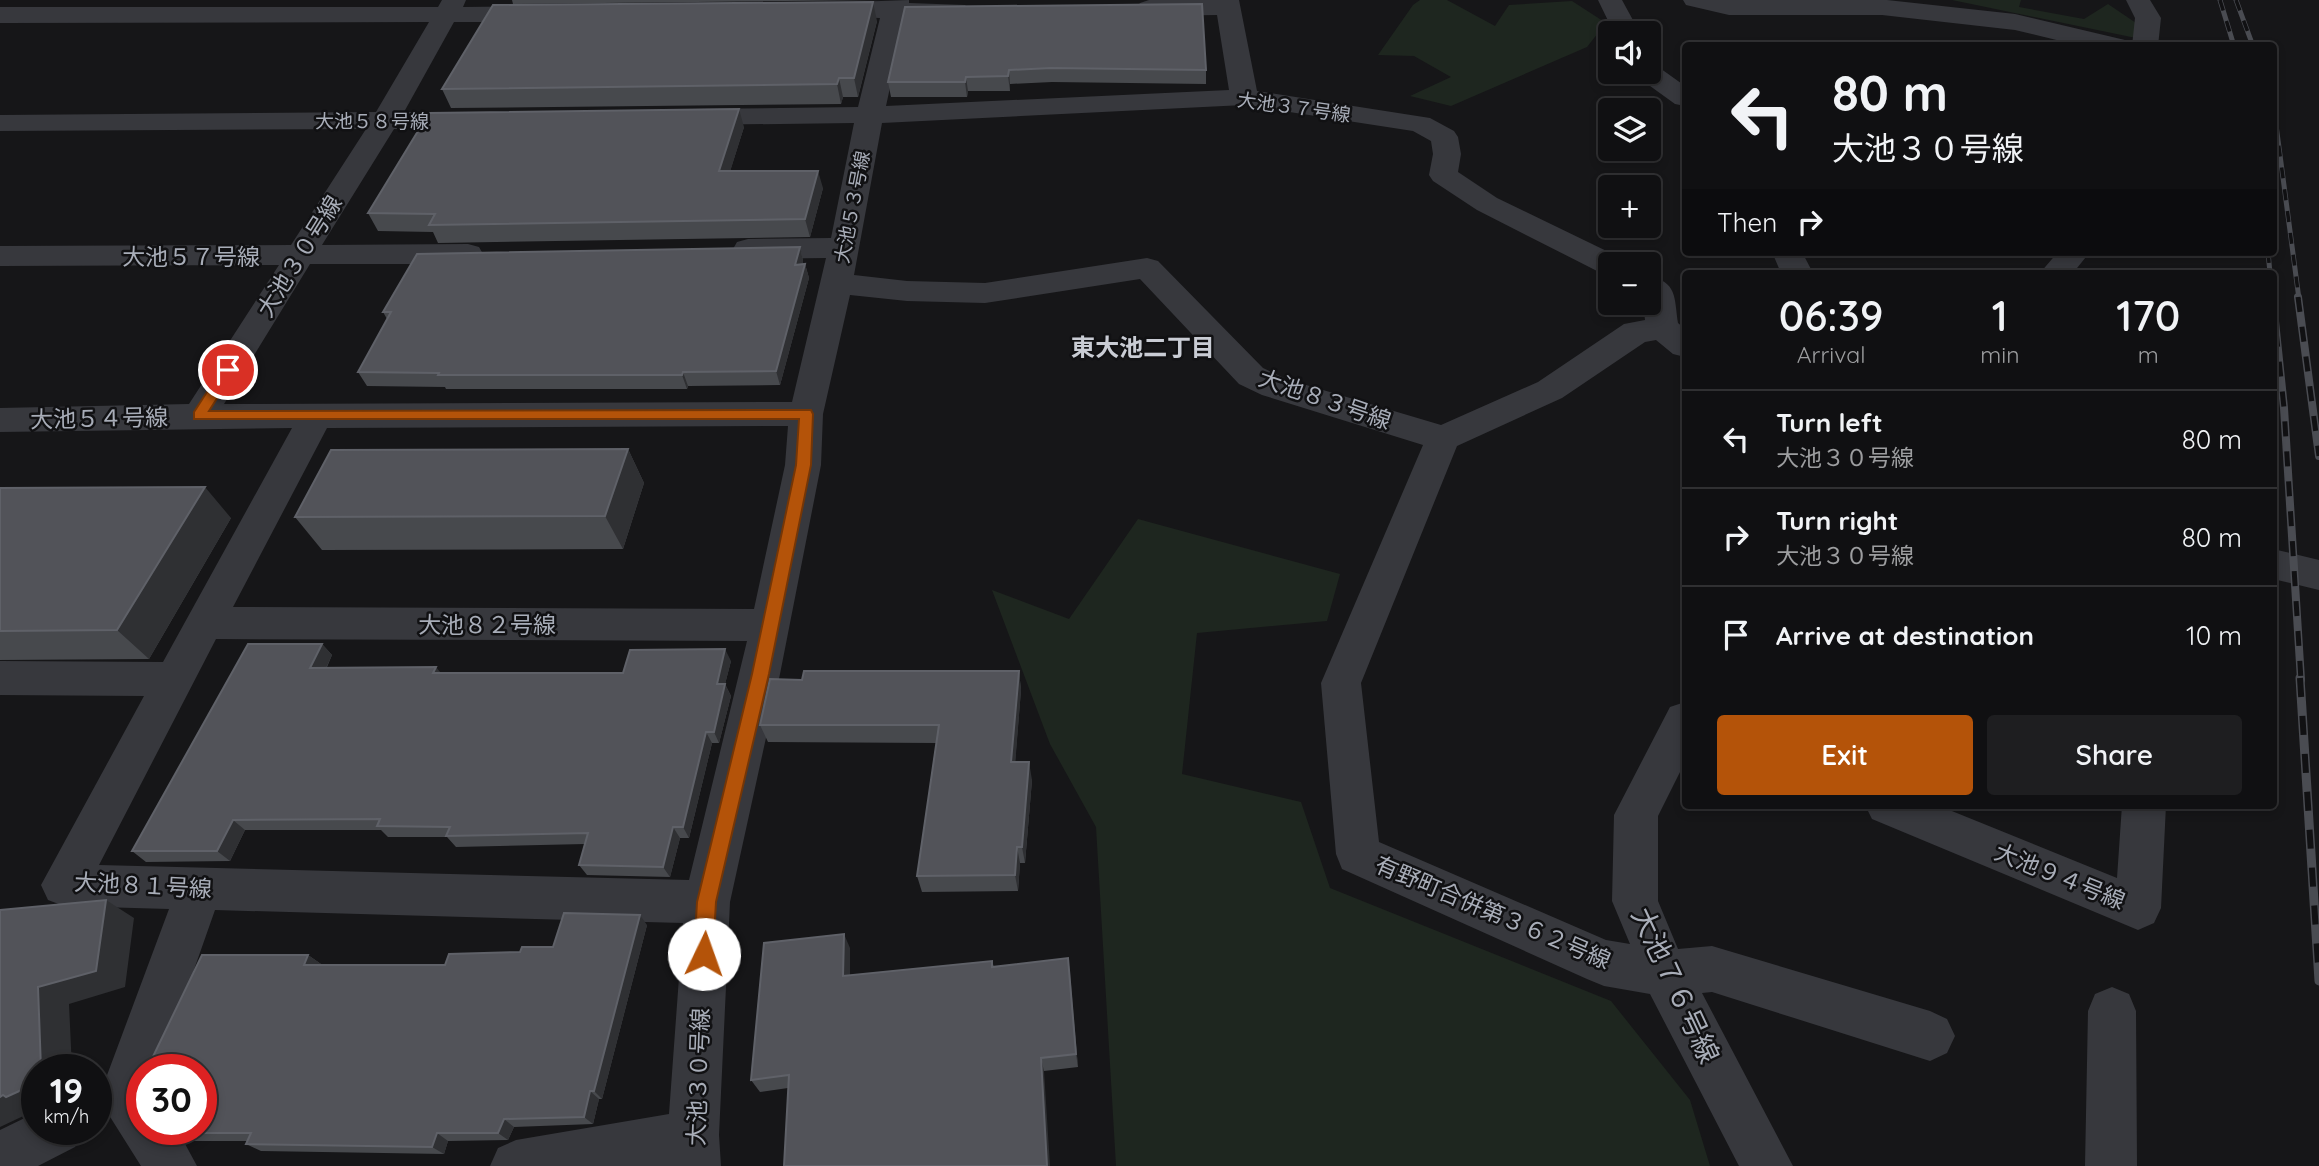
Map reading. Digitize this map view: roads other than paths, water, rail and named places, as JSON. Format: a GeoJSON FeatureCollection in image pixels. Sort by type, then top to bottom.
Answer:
{"type":"FeatureCollection","features":[{"type":"Feature","properties":{"kind":"street"},"geometry":{"type":"LineString","coordinates":[[1610,0],[1621,21]]}},
{"type":"Feature","properties":{"kind":"street"},"geometry":{"type":"LineString","coordinates":[[1695,0],[1729,7],[1882,7],[2015,22],[2099,42]]}},
{"type":"Feature","properties":{"kind":"street"},"geometry":{"type":"LineString","coordinates":[[2138,0],[2148,18],[2145,42]]}},
{"type":"Feature","properties":{"kind":"street"},"geometry":{"type":"LineString","coordinates":[[1131,8],[1227,3],[1244,97]]}},
{"type":"Feature","properties":{"kind":"street"},"geometry":{"type":"LineString","coordinates":[[800,12],[896,5],[978,10]]}},
{"type":"Feature","properties":{"kind":"street","name":"大池５３号線"},"geometry":{"type":"LineString","coordinates":[[806,414],[837,283],[870,116],[896,5]]}},
{"type":"Feature","properties":{"kind":"street"},"geometry":{"type":"LineString","coordinates":[[0,15],[449,7],[568,14]]}},
{"type":"Feature","properties":{"kind":"street","name":"大池３０号線"},"geometry":{"type":"LineString","coordinates":[[199,416],[385,121],[449,7]]}},
{"type":"Feature","properties":{"kind":"street"},"geometry":{"type":"LineString","coordinates":[[1661,81],[1682,96]]}},
{"type":"Feature","properties":{"kind":"street","name":"大池３７号線"},"geometry":{"type":"LineString","coordinates":[[870,116],[1244,97],[1420,124],[1444,137],[1447,154],[1443,175],[1487,204],[1598,259]]}},
{"type":"Feature","properties":{"kind":"street"},"geometry":{"type":"LineString","coordinates":[[662,118],[870,116]]}},
{"type":"Feature","properties":{"kind":"street","name":"大池５８号線"},"geometry":{"type":"LineString","coordinates":[[0,122],[496,120]]}},
{"type":"Feature","properties":{"kind":"street"},"geometry":{"type":"LineString","coordinates":[[719,250],[844,248]]}},
{"type":"Feature","properties":{"kind":"street","name":"大池５７号線"},"geometry":{"type":"LineString","coordinates":[[0,256],[299,257],[495,253]]}},
{"type":"Feature","properties":{"kind":"street"},"geometry":{"type":"LineString","coordinates":[[2059,270],[2072,256]]}},
{"type":"Feature","properties":{"kind":"street","name":"大池８３号線"},"geometry":{"type":"LineString","coordinates":[[837,283],[907,291],[985,293],[1147,268],[1251,376],[1274,387],[1443,438]]}},
{"type":"Feature","properties":{"kind":"street"},"geometry":{"type":"LineString","coordinates":[[1443,438],[1550,390],[1636,332],[1674,337],[1661,301]]}},
{"type":"Feature","properties":{"kind":"street"},"geometry":{"type":"LineString","coordinates":[[199,416],[806,414]]}},
{"type":"Feature","properties":{"kind":"street","name":"大池３０号線"},"geometry":{"type":"LineString","coordinates":[[694,1150],[707,902],[803,465],[806,414]]}},
{"type":"Feature","properties":{"kind":"street","name":"大池８１号線"},"geometry":{"type":"LineString","coordinates":[[316,415],[64,884],[707,902]]}},
{"type":"Feature","properties":{"kind":"street","name":"大池５４号線"},"geometry":{"type":"LineString","coordinates":[[0,420],[199,416]]}},
{"type":"Feature","properties":{"kind":"street","name":"有野町合併第３６２号線"},"geometry":{"type":"LineString","coordinates":[[1443,438],[1341,682],[1358,854],[1604,963],[1665,973],[1712,969],[1930,1035]]}},
{"type":"Feature","properties":{"kind":"street"},"geometry":{"type":"LineString","coordinates":[[2277,565],[2319,575]]}},
{"type":"Feature","properties":{"kind":"street","name":"大池８２号線"},"geometry":{"type":"LineString","coordinates":[[205,623],[770,625]]}},
{"type":"Feature","properties":{"kind":"street"},"geometry":{"type":"LineString","coordinates":[[0,678],[174,678]]}},
{"type":"Feature","properties":{"kind":"street","name":"大池７６号線"},"geometry":{"type":"LineString","coordinates":[[1682,727],[1636,815],[1634,901],[1665,973],[1767,1166]]}},
{"type":"Feature","properties":{"kind":"street","name":"大池９４号線"},"geometry":{"type":"LineString","coordinates":[[1897,809],[2138,908],[2144,809]]}},
{"type":"Feature","properties":{"kind":"street"},"geometry":{"type":"LineString","coordinates":[[146,1054],[200,888]]}},
{"type":"Feature","properties":{"kind":"street"},"geometry":{"type":"LineString","coordinates":[[2112,1011],[2112,1166]]}},
{"type":"Feature","properties":{"kind":"street"},"geometry":{"type":"LineString","coordinates":[[0,1158],[26,1145]]}},
{"type":"Feature","properties":{"kind":"street"},"geometry":{"type":"LineString","coordinates":[[154,1145],[171,1166]]}},
{"type":"Feature","properties":{"kind":"street"},"geometry":{"type":"LineString","coordinates":[[516,1166],[694,1150]]}},
{"type":"Feature","properties":{"kind":"railway"},"geometry":{"type":"LineString","coordinates":[[2220,0],[2233,42]]}},
{"type":"Feature","properties":{"kind":"railway"},"geometry":{"type":"LineString","coordinates":[[2236,0],[2252,42]]}},
{"type":"Feature","properties":{"kind":"railway"},"geometry":{"type":"LineString","coordinates":[[2277,132],[2299,299]]}},
{"type":"Feature","properties":{"kind":"railway"},"geometry":{"type":"LineString","coordinates":[[2268,256],[2270,270]]}},
{"type":"Feature","properties":{"kind":"railway"},"geometry":{"type":"LineString","coordinates":[[2298,297],[2319,456]]}},
{"type":"Feature","properties":{"kind":"railway"},"geometry":{"type":"LineString","coordinates":[[2277,341],[2284,408],[2301,680]]}},
{"type":"Feature","properties":{"kind":"railway"},"geometry":{"type":"LineString","coordinates":[[2300,678],[2319,981]]}},
{"type":"Feature","properties":{"kind":"district","name":"東大池二丁目"},"geometry":{"type":"Point","coordinates":[1143,347]}}]}
